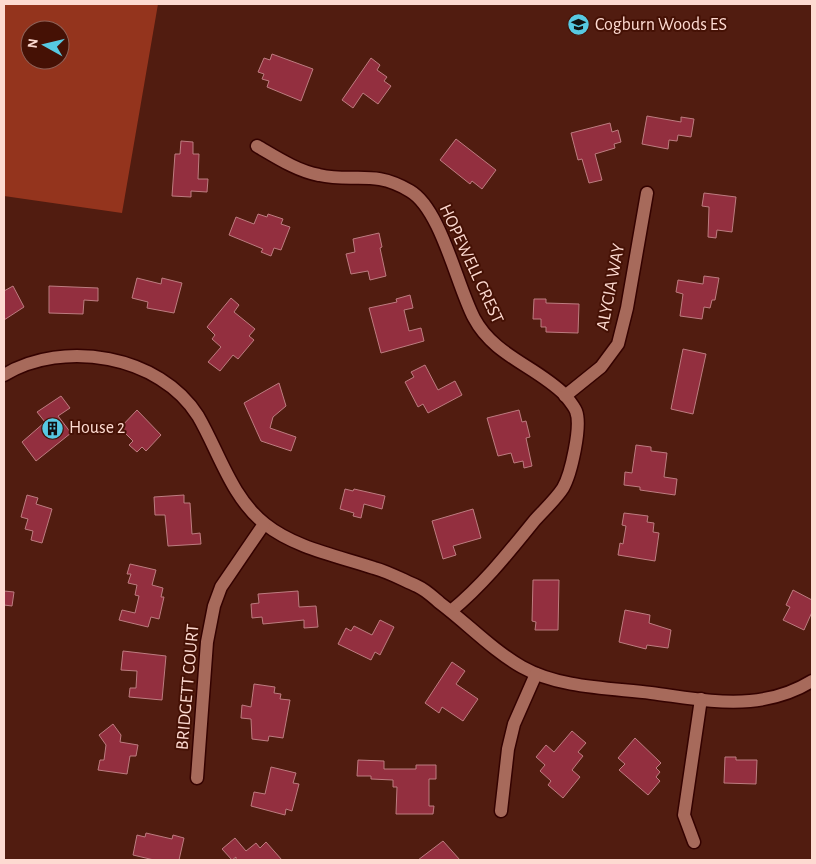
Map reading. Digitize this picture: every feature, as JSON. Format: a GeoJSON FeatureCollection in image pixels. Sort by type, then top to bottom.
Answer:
{"type":"FeatureCollection","features":[{"type":"Feature","properties":{"kind":"street","name":"HOPEWELL CREST"},"geometry":{"type":"LineString","coordinates":[[258,146],[297,167],[318,175],[379,178],[413,192],[430,213],[439,230],[470,310],[484,335],[497,349],[537,373],[565,396],[576,411],[577,432],[574,452],[563,488],[497,566],[468,598],[451,612]]}},
{"type":"Feature","properties":{"kind":"street","name":"ALYCIA WAY"},"geometry":{"type":"LineString","coordinates":[[565,396],[601,367],[618,344],[627,308],[646,193]]}},
{"type":"Feature","properties":{"kind":"street"},"geometry":{"type":"LineString","coordinates":[[4,374],[17,366],[37,360],[72,355],[110,360],[156,377],[189,404],[239,496],[264,524],[320,552],[377,568],[420,588],[506,657],[536,674],[569,683],[700,699],[748,701],[764,699],[795,690],[812,681]]}},
{"type":"Feature","properties":{"kind":"street","name":"BRIDGETT COURT"},"geometry":{"type":"LineString","coordinates":[[197,778],[207,642],[214,606],[221,587],[264,524]]}},
{"type":"Feature","properties":{"kind":"street"},"geometry":{"type":"LineString","coordinates":[[501,811],[508,748],[514,724],[536,674]]}},
{"type":"Feature","properties":{"kind":"street"},"geometry":{"type":"LineString","coordinates":[[694,842],[684,815],[700,699]]}},
{"type":"Feature","properties":{"kind":"shaded area"},"geometry":{"type":"Polygon","coordinates":[[[4,4],[158,4],[122,213],[4,196],[4,4]]]}},
{"type":"Feature","properties":{"kind":"building"},"geometry":{"type":"Polygon","coordinates":[[[272,54],[313,69],[301,101],[267,87],[269,81],[262,79],[264,74],[258,72],[264,58],[270,60],[272,54]]]}},
{"type":"Feature","properties":{"kind":"building"},"geometry":{"type":"Polygon","coordinates":[[[371,58],[380,65],[377,70],[387,77],[384,81],[391,86],[378,104],[363,93],[353,108],[342,100],[371,58]]]}},
{"type":"Feature","properties":{"kind":"building"},"geometry":{"type":"Polygon","coordinates":[[[647,116],[681,122],[681,117],[694,119],[691,137],[678,135],[677,141],[669,140],[668,149],[642,144],[647,116]]]}},
{"type":"Feature","properties":{"kind":"building"},"geometry":{"type":"Polygon","coordinates":[[[610,123],[612,132],[618,130],[621,142],[614,144],[615,148],[595,154],[602,180],[589,183],[582,159],[578,160],[571,133],[610,123]]]}},
{"type":"Feature","properties":{"kind":"building"},"geometry":{"type":"Polygon","coordinates":[[[456,139],[496,170],[482,189],[472,181],[470,184],[440,160],[456,139]]]}},
{"type":"Feature","properties":{"kind":"building"},"geometry":{"type":"Polygon","coordinates":[[[181,141],[193,142],[193,154],[199,154],[198,179],[208,179],[207,192],[191,191],[191,197],[172,196],[175,154],[180,154],[181,141]]]}},
{"type":"Feature","properties":{"kind":"building"},"geometry":{"type":"Polygon","coordinates":[[[704,193],[736,197],[732,232],[717,230],[716,238],[708,237],[709,207],[702,206],[704,193]]]}},
{"type":"Feature","properties":{"kind":"building"},"geometry":{"type":"Polygon","coordinates":[[[258,214],[267,217],[268,214],[283,219],[281,224],[290,227],[281,250],[274,248],[271,256],[261,252],[263,249],[229,235],[236,217],[254,224],[258,214]]]}},
{"type":"Feature","properties":{"kind":"building"},"geometry":{"type":"Polygon","coordinates":[[[379,233],[386,276],[370,280],[368,271],[351,274],[346,254],[355,252],[353,239],[379,233]]]}},
{"type":"Feature","properties":{"kind":"building"},"geometry":{"type":"Polygon","coordinates":[[[704,276],[719,278],[715,300],[712,300],[710,308],[704,307],[702,319],[680,316],[683,294],[676,292],[678,280],[703,284],[704,276]]]}},
{"type":"Feature","properties":{"kind":"building"},"geometry":{"type":"Polygon","coordinates":[[[137,278],[161,284],[162,278],[182,283],[174,313],[147,308],[148,302],[132,298],[137,278]]]}},
{"type":"Feature","properties":{"kind":"building"},"geometry":{"type":"Polygon","coordinates":[[[13,286],[24,307],[4,320],[4,291],[13,286]]]}},
{"type":"Feature","properties":{"kind":"building"},"geometry":{"type":"Polygon","coordinates":[[[49,286],[98,288],[98,301],[84,300],[83,314],[49,313],[49,286]]]}},
{"type":"Feature","properties":{"kind":"building"},"geometry":{"type":"Polygon","coordinates":[[[410,295],[413,308],[404,310],[409,331],[421,328],[424,341],[381,353],[369,308],[397,302],[396,299],[410,295]]]}},
{"type":"Feature","properties":{"kind":"building"},"geometry":{"type":"Polygon","coordinates":[[[231,298],[239,305],[234,312],[255,329],[249,336],[254,340],[238,359],[233,355],[220,371],[208,362],[221,347],[212,339],[215,335],[207,327],[231,298]]]}},
{"type":"Feature","properties":{"kind":"building"},"geometry":{"type":"Polygon","coordinates":[[[534,299],[546,299],[546,303],[579,304],[578,333],[546,332],[546,327],[541,327],[541,319],[533,319],[534,299]]]}},
{"type":"Feature","properties":{"kind":"building"},"geometry":{"type":"Polygon","coordinates":[[[683,349],[706,354],[693,414],[671,409],[683,349]]]}},
{"type":"Feature","properties":{"kind":"building"},"geometry":{"type":"Polygon","coordinates":[[[425,365],[438,390],[455,381],[462,395],[428,413],[423,404],[418,407],[405,382],[414,377],[411,372],[425,365]]]}},
{"type":"Feature","properties":{"kind":"building"},"geometry":{"type":"Polygon","coordinates":[[[279,383],[286,406],[273,417],[270,428],[296,437],[291,451],[261,441],[244,403],[279,383]]]}},
{"type":"Feature","properties":{"kind":"building","name":"House 2"},"geometry":{"type":"Polygon","coordinates":[[[61,396],[70,408],[58,416],[71,433],[36,461],[22,442],[45,422],[37,412],[61,396]]]}},
{"type":"Feature","properties":{"kind":"building"},"geometry":{"type":"Polygon","coordinates":[[[137,410],[161,435],[146,451],[142,447],[137,452],[129,445],[133,441],[120,428],[137,410]]]}},
{"type":"Feature","properties":{"kind":"building"},"geometry":{"type":"Polygon","coordinates":[[[519,410],[522,422],[526,421],[530,437],[526,438],[532,466],[524,468],[523,461],[514,463],[511,453],[498,456],[487,418],[519,410]]]}},
{"type":"Feature","properties":{"kind":"building"},"geometry":{"type":"Polygon","coordinates":[[[636,445],[651,447],[651,451],[667,453],[664,477],[677,479],[675,495],[640,490],[640,487],[624,485],[625,472],[632,473],[636,445]]]}},
{"type":"Feature","properties":{"kind":"building"},"geometry":{"type":"Polygon","coordinates":[[[345,489],[353,491],[354,489],[385,496],[382,509],[364,504],[361,518],[353,516],[354,513],[340,509],[345,489]]]}},
{"type":"Feature","properties":{"kind":"building"},"geometry":{"type":"Polygon","coordinates":[[[27,495],[38,498],[36,504],[52,509],[42,543],[31,540],[33,531],[25,529],[28,519],[21,517],[27,495]]]}},
{"type":"Feature","properties":{"kind":"building"},"geometry":{"type":"Polygon","coordinates":[[[184,495],[184,503],[190,503],[192,534],[200,533],[201,544],[168,546],[165,515],[155,515],[154,497],[184,495]]]}},
{"type":"Feature","properties":{"kind":"building"},"geometry":{"type":"Polygon","coordinates":[[[473,509],[481,538],[453,546],[456,555],[443,559],[432,521],[473,509]]]}},
{"type":"Feature","properties":{"kind":"building"},"geometry":{"type":"Polygon","coordinates":[[[624,513],[648,516],[647,522],[654,523],[653,532],[659,533],[655,561],[618,555],[620,543],[623,544],[626,526],[622,525],[624,513]]]}},
{"type":"Feature","properties":{"kind":"building"},"geometry":{"type":"Polygon","coordinates":[[[130,564],[156,570],[152,585],[163,588],[161,597],[164,597],[159,619],[151,617],[148,627],[119,620],[122,610],[135,613],[139,596],[135,595],[137,585],[128,583],[131,574],[127,574],[130,564]]]}},
{"type":"Feature","properties":{"kind":"building"},"geometry":{"type":"Polygon","coordinates":[[[533,580],[559,580],[558,630],[535,630],[536,622],[532,621],[533,580]]]}},
{"type":"Feature","properties":{"kind":"building"},"geometry":{"type":"Polygon","coordinates":[[[793,590],[812,600],[812,612],[804,630],[783,620],[790,607],[786,605],[793,590]]]}},
{"type":"Feature","properties":{"kind":"building"},"geometry":{"type":"Polygon","coordinates":[[[4,591],[14,592],[12,606],[4,605],[4,591]]]}},
{"type":"Feature","properties":{"kind":"building"},"geometry":{"type":"Polygon","coordinates":[[[298,591],[299,607],[316,606],[318,627],[304,628],[304,620],[263,624],[262,617],[252,618],[251,604],[259,603],[258,594],[298,591]]]}},
{"type":"Feature","properties":{"kind":"building"},"geometry":{"type":"Polygon","coordinates":[[[625,610],[650,615],[649,623],[671,630],[668,648],[647,645],[646,649],[619,642],[625,610]]]}},
{"type":"Feature","properties":{"kind":"building"},"geometry":{"type":"Polygon","coordinates":[[[380,620],[394,627],[380,655],[375,652],[371,660],[338,644],[346,628],[351,631],[354,626],[372,635],[380,620]]]}},
{"type":"Feature","properties":{"kind":"building"},"geometry":{"type":"Polygon","coordinates":[[[123,651],[166,656],[162,700],[129,697],[130,688],[136,688],[137,671],[121,670],[123,651]]]}},
{"type":"Feature","properties":{"kind":"building"},"geometry":{"type":"Polygon","coordinates":[[[452,662],[465,671],[456,684],[478,699],[463,721],[442,707],[439,713],[425,703],[452,662]]]}},
{"type":"Feature","properties":{"kind":"building"},"geometry":{"type":"Polygon","coordinates":[[[254,684],[275,687],[274,693],[281,694],[280,699],[290,700],[283,738],[269,736],[268,741],[252,739],[251,719],[241,718],[242,705],[251,707],[254,684]]]}},
{"type":"Feature","properties":{"kind":"building"},"geometry":{"type":"Polygon","coordinates":[[[113,724],[121,735],[120,742],[138,745],[136,756],[130,756],[127,774],[98,770],[100,760],[104,760],[106,745],[99,735],[113,724]]]}},
{"type":"Feature","properties":{"kind":"building"},"geometry":{"type":"Polygon","coordinates":[[[572,731],[586,743],[578,752],[583,756],[572,770],[580,777],[563,798],[548,785],[551,781],[540,771],[545,765],[536,757],[546,745],[554,752],[572,731]]]}},
{"type":"Feature","properties":{"kind":"building"},"geometry":{"type":"Polygon","coordinates":[[[635,738],[661,763],[656,768],[660,772],[656,777],[660,781],[648,795],[619,770],[625,764],[618,758],[635,738]]]}},
{"type":"Feature","properties":{"kind":"building"},"geometry":{"type":"Polygon","coordinates":[[[725,757],[736,757],[736,760],[757,760],[756,784],[724,783],[725,757]]]}},
{"type":"Feature","properties":{"kind":"building"},"geometry":{"type":"Polygon","coordinates":[[[358,760],[384,761],[384,769],[416,769],[416,765],[436,765],[436,779],[429,779],[429,806],[434,806],[433,814],[396,814],[397,787],[393,787],[393,780],[371,779],[371,776],[357,776],[358,760]]]}},
{"type":"Feature","properties":{"kind":"building"},"geometry":{"type":"Polygon","coordinates":[[[271,767],[296,773],[293,783],[299,784],[292,811],[286,809],[285,815],[251,806],[254,792],[265,794],[271,767]]]}},
{"type":"Feature","properties":{"kind":"building"},"geometry":{"type":"Polygon","coordinates":[[[146,833],[172,839],[173,835],[184,838],[179,860],[154,860],[133,855],[137,835],[145,837],[146,833]]]}},
{"type":"Feature","properties":{"kind":"building"},"geometry":{"type":"Polygon","coordinates":[[[235,838],[246,851],[256,843],[260,848],[266,842],[282,860],[236,860],[236,857],[232,860],[222,849],[235,838]]]}},
{"type":"Feature","properties":{"kind":"building"},"geometry":{"type":"Polygon","coordinates":[[[443,841],[460,860],[418,860],[443,841]]]}},
{"type":"Feature","properties":{"kind":"place","name":"Cogburn Woods ES"},"geometry":{"type":"Point","coordinates":[579,25]}},
{"type":"Feature","properties":{"kind":"place","name":"House 2"},"geometry":{"type":"Point","coordinates":[53,428]}}]}
